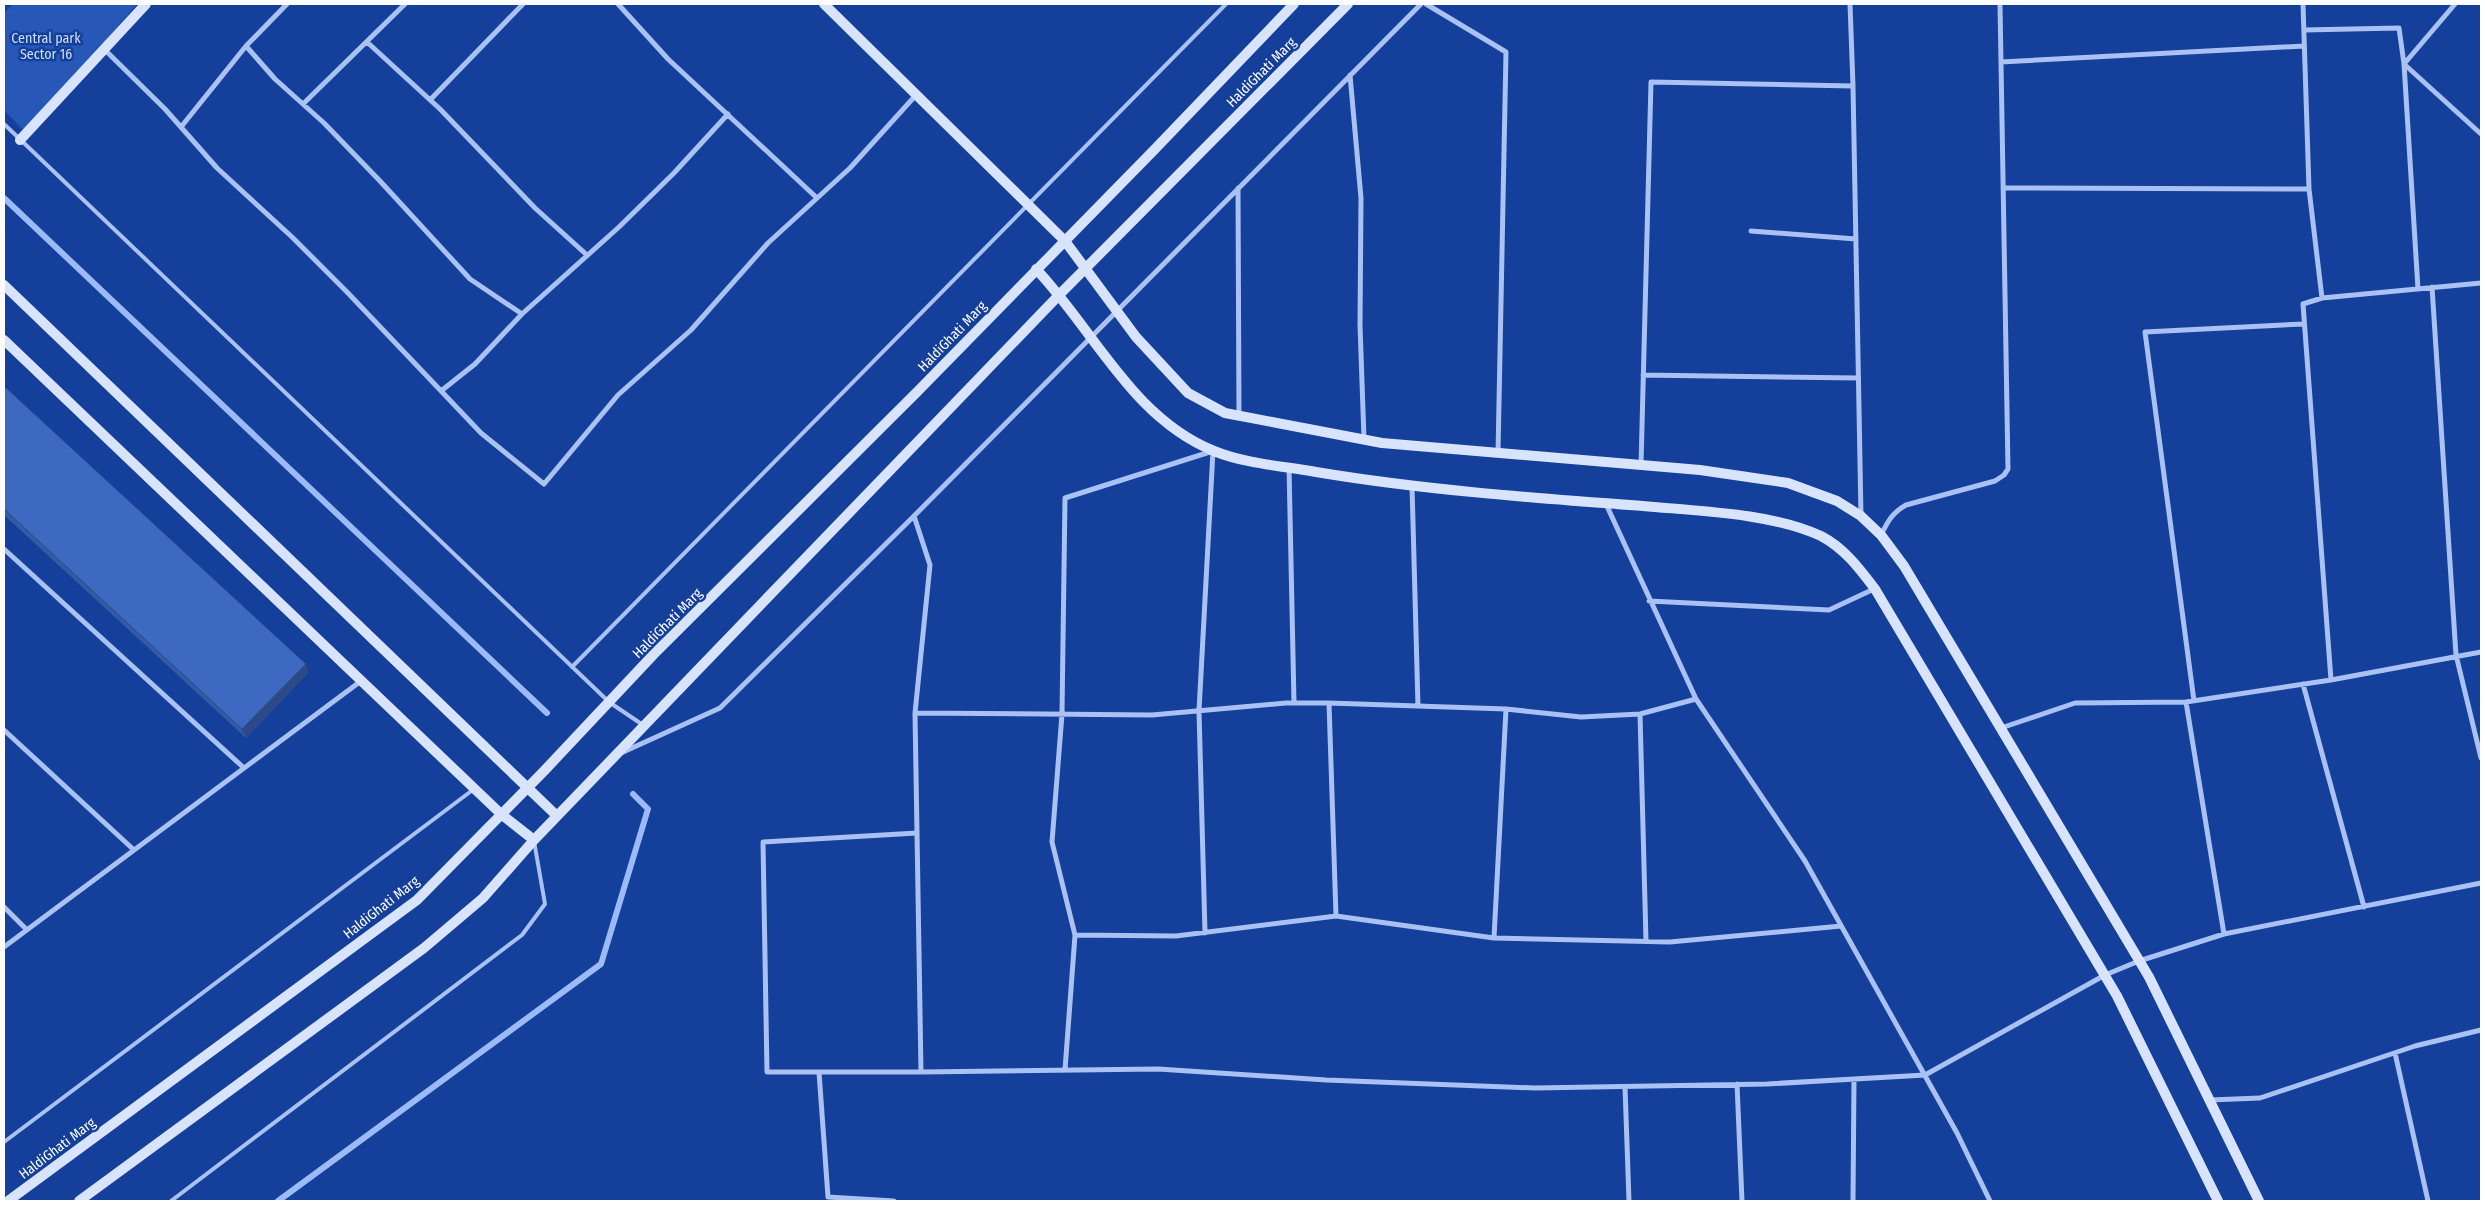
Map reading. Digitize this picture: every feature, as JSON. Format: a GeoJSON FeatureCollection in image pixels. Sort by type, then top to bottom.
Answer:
{"type":"FeatureCollection","features":[{"type":"Feature","properties":{"kind":"street"},"geometry":{"type":"LineString","coordinates":[[20,140],[146,4]]}},
{"type":"Feature","properties":{"kind":"street"},"geometry":{"type":"LineString","coordinates":[[181,127],[246,46],[287,4]]}},
{"type":"Feature","properties":{"kind":"street"},"geometry":{"type":"LineString","coordinates":[[303,104],[405,4]]}},
{"type":"Feature","properties":{"kind":"street"},"geometry":{"type":"LineString","coordinates":[[430,100],[523,4]]}},
{"type":"Feature","properties":{"kind":"street"},"geometry":{"type":"LineString","coordinates":[[618,4],[668,59],[817,198]]}},
{"type":"Feature","properties":{"kind":"street"},"geometry":{"type":"LineString","coordinates":[[824,4],[1065,241],[1136,337],[1188,393],[1225,413],[1364,440],[1700,470],[1788,483],[1837,500],[1860,516],[1881,535],[1904,566],[2139,961],[2259,1201]]}},
{"type":"Feature","properties":{"kind":"street","name":"HaldiGhati Marg"},"geometry":{"type":"LineString","coordinates":[[8,1201],[417,900],[528,788],[609,702],[1065,241],[1294,4]]}},
{"type":"Feature","properties":{"kind":"street","name":"HaldiGhati Marg"},"geometry":{"type":"LineString","coordinates":[[79,1201],[424,948],[483,898],[534,840],[1060,294],[1348,4]]}},
{"type":"Feature","properties":{"kind":"street"},"geometry":{"type":"LineString","coordinates":[[616,756],[720,708],[914,516],[1421,4]]}},
{"type":"Feature","properties":{"kind":"street"},"geometry":{"type":"LineString","coordinates":[[1426,4],[1506,52],[1498,453]]}},
{"type":"Feature","properties":{"kind":"street"},"geometry":{"type":"LineString","coordinates":[[1850,4],[1860,516]]}},
{"type":"Feature","properties":{"kind":"street"},"geometry":{"type":"LineString","coordinates":[[1881,535],[1891,516],[1906,505],[1995,481],[2004,475],[2008,468],[2000,4]]}},
{"type":"Feature","properties":{"kind":"street"},"geometry":{"type":"LineString","coordinates":[[2303,4],[2309,189],[2322,298]]}},
{"type":"Feature","properties":{"kind":"street"},"geometry":{"type":"LineString","coordinates":[[2404,64],[2455,4]]}},
{"type":"Feature","properties":{"kind":"street"},"geometry":{"type":"LineString","coordinates":[[2304,30],[2399,28],[2404,64],[2418,289]]}},
{"type":"Feature","properties":{"kind":"street"},"geometry":{"type":"LineString","coordinates":[[367,42],[430,100],[535,208],[587,255]]}},
{"type":"Feature","properties":{"kind":"street"},"geometry":{"type":"LineString","coordinates":[[246,46],[275,79],[303,104],[380,181],[470,279],[522,314]]}},
{"type":"Feature","properties":{"kind":"street"},"geometry":{"type":"LineString","coordinates":[[2001,62],[2304,46]]}},
{"type":"Feature","properties":{"kind":"street"},"geometry":{"type":"LineString","coordinates":[[104,49],[181,127],[217,168],[292,237],[481,433],[544,484],[618,395],[691,330],[768,243],[850,168],[917,95]]}},
{"type":"Feature","properties":{"kind":"street"},"geometry":{"type":"LineString","coordinates":[[2404,64],[2481,134]]}},
{"type":"Feature","properties":{"kind":"street"},"geometry":{"type":"LineString","coordinates":[[1350,75],[1361,198],[1360,325],[1364,440]]}},
{"type":"Feature","properties":{"kind":"street"},"geometry":{"type":"LineString","coordinates":[[1641,465],[1651,82],[1853,86]]}},
{"type":"Feature","properties":{"kind":"street"},"geometry":{"type":"LineString","coordinates":[[441,391],[475,364],[522,314],[619,227],[728,114]]}},
{"type":"Feature","properties":{"kind":"street"},"geometry":{"type":"LineString","coordinates":[[1238,188],[1239,417]]}},
{"type":"Feature","properties":{"kind":"street"},"geometry":{"type":"LineString","coordinates":[[2003,188],[2309,189]]}},
{"type":"Feature","properties":{"kind":"street"},"geometry":{"type":"LineString","coordinates":[[1751,231],[1856,239]]}},
{"type":"Feature","properties":{"kind":"street"},"geometry":{"type":"LineString","coordinates":[[1036,269],[1060,294],[1109,363],[1168,425],[1213,451],[1244,459],[1380,483],[1699,511],[1783,523],[1802,528],[1840,548],[1855,563],[1875,589],[2104,975],[2218,1201]]}},
{"type":"Feature","properties":{"kind":"street"},"geometry":{"type":"LineString","coordinates":[[2331,680],[2303,304],[2322,298],[2481,283]]}},
{"type":"Feature","properties":{"kind":"street"},"geometry":{"type":"LineString","coordinates":[[4,285],[557,816]]}},
{"type":"Feature","properties":{"kind":"street"},"geometry":{"type":"LineString","coordinates":[[2432,287],[2456,655],[2481,758]]}},
{"type":"Feature","properties":{"kind":"street"},"geometry":{"type":"LineString","coordinates":[[2194,700],[2145,332],[2303,324]]}},
{"type":"Feature","properties":{"kind":"street"},"geometry":{"type":"LineString","coordinates":[[4,340],[474,789],[501,814],[534,840]]}},
{"type":"Feature","properties":{"kind":"street"},"geometry":{"type":"LineString","coordinates":[[1643,375],[1858,378]]}},
{"type":"Feature","properties":{"kind":"street"},"geometry":{"type":"LineString","coordinates":[[1205,933],[1199,711],[1213,451]]}},
{"type":"Feature","properties":{"kind":"street"},"geometry":{"type":"LineString","coordinates":[[1065,1070],[1075,935],[1052,842],[1062,714],[1065,498],[1213,451]]}},
{"type":"Feature","properties":{"kind":"street"},"geometry":{"type":"LineString","coordinates":[[1288,467],[1294,703]]}},
{"type":"Feature","properties":{"kind":"street"},"geometry":{"type":"LineString","coordinates":[[1412,486],[1418,706]]}},
{"type":"Feature","properties":{"kind":"street"},"geometry":{"type":"LineString","coordinates":[[1606,504],[1649,601],[1696,699],[1805,861],[1957,1133],[1990,1201]]}},
{"type":"Feature","properties":{"kind":"street"},"geometry":{"type":"LineString","coordinates":[[914,516],[930,566],[916,713],[921,1072]]}},
{"type":"Feature","properties":{"kind":"street"},"geometry":{"type":"LineString","coordinates":[[4,549],[244,768]]}},
{"type":"Feature","properties":{"kind":"street"},"geometry":{"type":"LineString","coordinates":[[1649,601],[1829,610],[1875,589]]}},
{"type":"Feature","properties":{"kind":"street"},"geometry":{"type":"LineString","coordinates":[[2001,728],[2075,703],[2186,702],[2331,680],[2456,655],[2481,652]]}},
{"type":"Feature","properties":{"kind":"street"},"geometry":{"type":"LineString","coordinates":[[4,947],[361,681]]}},
{"type":"Feature","properties":{"kind":"street"},"geometry":{"type":"LineString","coordinates":[[2304,684],[2364,907]]}},
{"type":"Feature","properties":{"kind":"street"},"geometry":{"type":"LineString","coordinates":[[916,713],[1152,715],[1294,703],[1329,703],[1506,709],[1581,718],[1640,714],[1696,699]]}},
{"type":"Feature","properties":{"kind":"street"},"geometry":{"type":"LineString","coordinates":[[2186,702],[2224,934]]}},
{"type":"Feature","properties":{"kind":"street"},"geometry":{"type":"LineString","coordinates":[[1329,703],[1336,916]]}},
{"type":"Feature","properties":{"kind":"street"},"geometry":{"type":"LineString","coordinates":[[1494,938],[1506,709]]}},
{"type":"Feature","properties":{"kind":"street"},"geometry":{"type":"LineString","coordinates":[[1640,714],[1646,941]]}},
{"type":"Feature","properties":{"kind":"street"},"geometry":{"type":"LineString","coordinates":[[4,730],[134,850]]}},
{"type":"Feature","properties":{"kind":"street"},"geometry":{"type":"LineString","coordinates":[[917,833],[763,842],[767,1072],[921,1072],[1158,1068],[1326,1080],[1535,1088],[1737,1084],[1925,1075],[2104,975],[2139,961],[2224,934],[2481,883]]}},
{"type":"Feature","properties":{"kind":"street"},"geometry":{"type":"LineString","coordinates":[[4,907],[27,930]]}},
{"type":"Feature","properties":{"kind":"street"},"geometry":{"type":"LineString","coordinates":[[1075,935],[1176,936],[1336,916],[1494,938],[1670,942],[1841,926]]}},
{"type":"Feature","properties":{"kind":"street"},"geometry":{"type":"LineString","coordinates":[[2209,1100],[2260,1098],[2395,1053],[2481,1030]]}},
{"type":"Feature","properties":{"kind":"street"},"geometry":{"type":"LineString","coordinates":[[2395,1053],[2428,1201]]}},
{"type":"Feature","properties":{"kind":"street"},"geometry":{"type":"LineString","coordinates":[[819,1072],[828,1196],[894,1201]]}},
{"type":"Feature","properties":{"kind":"street"},"geometry":{"type":"LineString","coordinates":[[1853,1201],[1854,1079]]}},
{"type":"Feature","properties":{"kind":"street"},"geometry":{"type":"LineString","coordinates":[[1737,1084],[1742,1201]]}},
{"type":"Feature","properties":{"kind":"street"},"geometry":{"type":"LineString","coordinates":[[1625,1087],[1629,1201]]}},
{"type":"Feature","properties":{"kind":"lane"},"geometry":{"type":"LineString","coordinates":[[572,667],[1226,4]]}},
{"type":"Feature","properties":{"kind":"lane"},"geometry":{"type":"LineString","coordinates":[[4,124],[609,702],[644,726]]}},
{"type":"Feature","properties":{"kind":"lane"},"geometry":{"type":"LineString","coordinates":[[4,1142],[474,789]]}},
{"type":"Feature","properties":{"kind":"lane"},"geometry":{"type":"LineString","coordinates":[[172,1201],[522,935],[545,904],[534,840]]}},
{"type":"Feature","properties":{"kind":"green space","name":"Central park Sector 16"},"geometry":{"type":"Polygon","coordinates":[[[13,4],[137,4],[26,133],[4,110],[4,13],[13,4]]]}},
{"type":"Feature","properties":{"kind":"building"},"geometry":{"type":"Polygon","coordinates":[[[4,386],[306,664],[242,729],[4,509],[4,386]]]}},
{"type":"Feature","properties":{"kind":"waterway"},"geometry":{"type":"LineString","coordinates":[[4,198],[547,713]]}},
{"type":"Feature","properties":{"kind":"waterway"},"geometry":{"type":"LineString","coordinates":[[278,1201],[601,964],[648,809],[633,794]]}}]}
